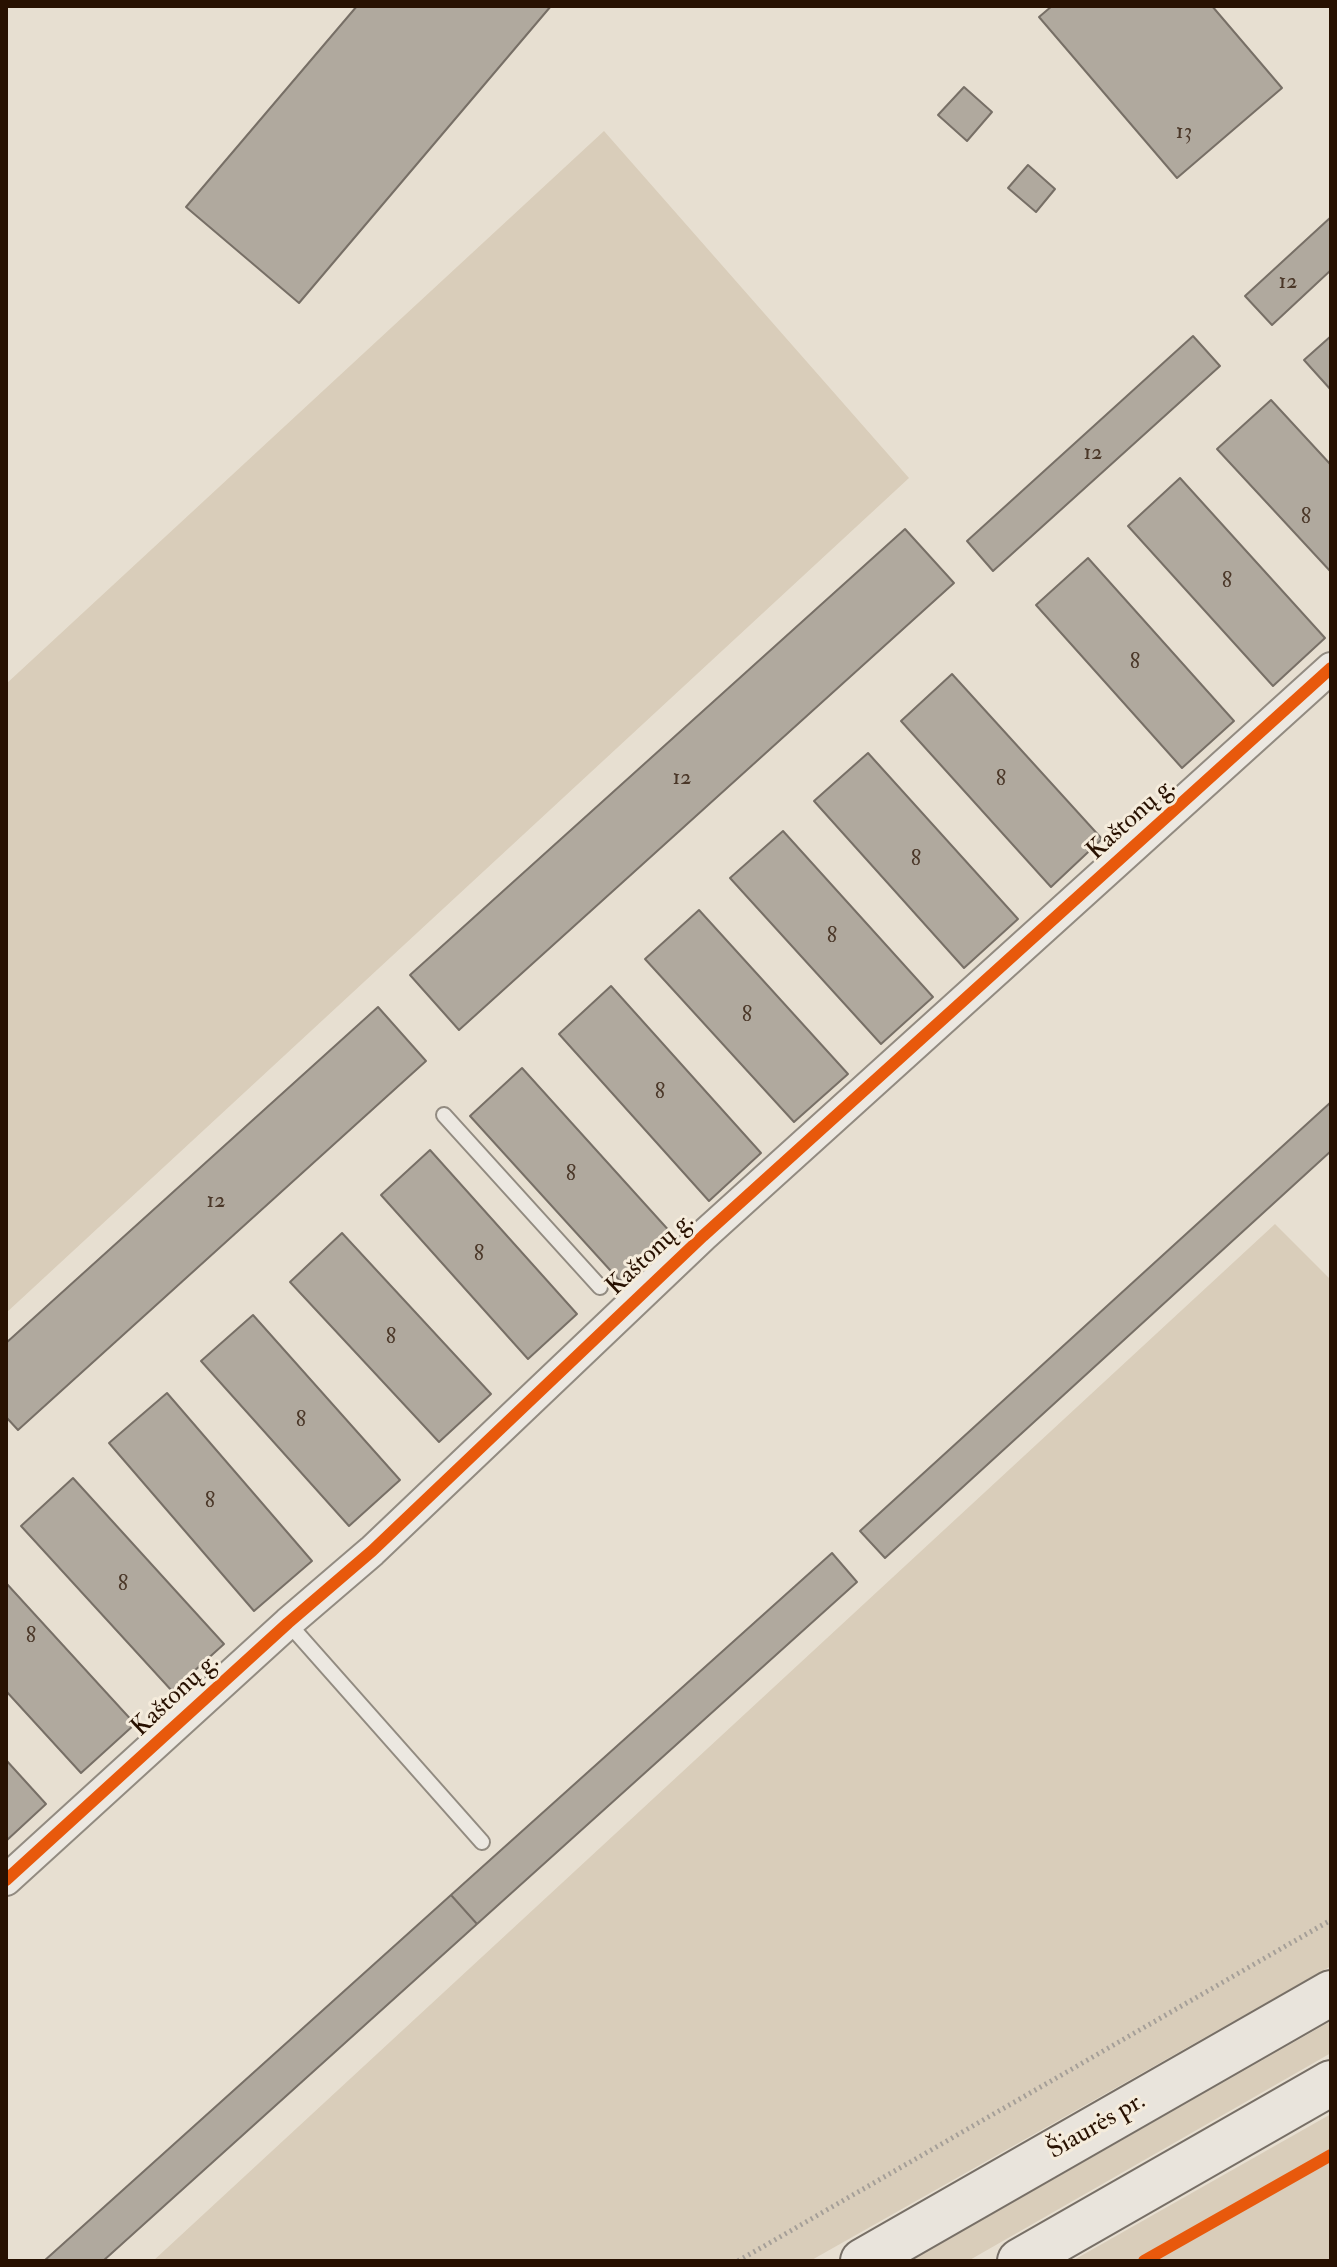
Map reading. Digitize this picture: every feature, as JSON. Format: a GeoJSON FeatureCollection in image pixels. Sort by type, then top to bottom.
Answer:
{"type":"FeatureCollection","features":[{"type":"Feature","properties":{"kind":"main road","name":"Šiaurės pr."},"geometry":{"type":"LineString","coordinates":[[863,2261],[1331,1993]]}},
{"type":"Feature","properties":{"kind":"main road"},"geometry":{"type":"LineString","coordinates":[[1020,2261],[1331,2083]]}},
{"type":"Feature","properties":{"kind":"street","name":"Kaštonų g."},"geometry":{"type":"LineString","coordinates":[[6,1880],[288,1623],[372,1551],[703,1236],[1331,668]]}},
{"type":"Feature","properties":{"kind":"lane"},"geometry":{"type":"LineString","coordinates":[[444,1115],[600,1287]]}},
{"type":"Feature","properties":{"kind":"lane"},"geometry":{"type":"LineString","coordinates":[[288,1623],[482,1842]]}},
{"type":"Feature","properties":{"kind":"path"},"geometry":{"type":"LineString","coordinates":[[738,2261],[1331,1920]]}},
{"type":"Feature","properties":{"kind":"shaded area"},"geometry":{"type":"Polygon","coordinates":[[[604,131],[909,478],[6,1313],[6,684],[604,131]]]}},
{"type":"Feature","properties":{"kind":"shaded area"},"geometry":{"type":"Polygon","coordinates":[[[1275,1224],[1331,1280],[1331,1966],[810,2261],[153,2261],[1275,1224]]]}},
{"type":"Feature","properties":{"kind":"shaded area"},"geometry":{"type":"Polygon","coordinates":[[[1331,2021],[1331,2053],[968,2261],[910,2261],[1331,2021]]]}},
{"type":"Feature","properties":{"kind":"shaded area"},"geometry":{"type":"Polygon","coordinates":[[[1331,2114],[1331,2261],[1072,2261],[1331,2114]]]}},
{"type":"Feature","properties":{"kind":"building"},"geometry":{"type":"Polygon","coordinates":[[[357,6],[551,6],[299,303],[186,207],[357,6]]]}},
{"type":"Feature","properties":{"kind":"building"},"geometry":{"type":"Polygon","coordinates":[[[1052,6],[1212,6],[1282,88],[1177,178],[1039,17],[1052,6]]]}},
{"type":"Feature","properties":{"kind":"building"},"geometry":{"type":"Polygon","coordinates":[[[964,87],[992,112],[967,141],[938,115],[964,87]]]}},
{"type":"Feature","properties":{"kind":"building"},"geometry":{"type":"Polygon","coordinates":[[[1028,165],[1055,189],[1036,212],[1008,188],[1028,165]]]}},
{"type":"Feature","properties":{"kind":"building"},"geometry":{"type":"Polygon","coordinates":[[[1331,217],[1331,270],[1272,325],[1245,296],[1331,217]]]}},
{"type":"Feature","properties":{"kind":"building"},"geometry":{"type":"Polygon","coordinates":[[[1193,336],[1220,366],[993,571],[967,541],[1193,336]]]}},
{"type":"Feature","properties":{"kind":"building"},"geometry":{"type":"Polygon","coordinates":[[[1331,336],[1331,390],[1304,360],[1331,336]]]}},
{"type":"Feature","properties":{"kind":"building"},"geometry":{"type":"Polygon","coordinates":[[[1271,400],[1331,465],[1331,572],[1217,449],[1271,400]]]}},
{"type":"Feature","properties":{"kind":"building"},"geometry":{"type":"Polygon","coordinates":[[[1180,478],[1325,638],[1273,686],[1128,526],[1180,478]]]}},
{"type":"Feature","properties":{"kind":"building"},"geometry":{"type":"Polygon","coordinates":[[[905,529],[954,583],[459,1030],[410,975],[905,529]]]}},
{"type":"Feature","properties":{"kind":"building"},"geometry":{"type":"Polygon","coordinates":[[[1088,558],[1234,721],[1182,768],[1036,605],[1088,558]]]}},
{"type":"Feature","properties":{"kind":"building"},"geometry":{"type":"Polygon","coordinates":[[[952,674],[1102,839],[1051,887],[901,721],[952,674]]]}},
{"type":"Feature","properties":{"kind":"building"},"geometry":{"type":"Polygon","coordinates":[[[868,753],[1018,919],[964,968],[814,801],[868,753]]]}},
{"type":"Feature","properties":{"kind":"building"},"geometry":{"type":"Polygon","coordinates":[[[783,831],[933,997],[881,1044],[730,878],[783,831]]]}},
{"type":"Feature","properties":{"kind":"building"},"geometry":{"type":"Polygon","coordinates":[[[699,910],[848,1074],[794,1122],[645,959],[699,910]]]}},
{"type":"Feature","properties":{"kind":"building"},"geometry":{"type":"Polygon","coordinates":[[[611,986],[761,1153],[709,1201],[559,1034],[611,986]]]}},
{"type":"Feature","properties":{"kind":"building"},"geometry":{"type":"Polygon","coordinates":[[[378,1007],[426,1061],[18,1430],[6,1417],[6,1343],[378,1007]]]}},
{"type":"Feature","properties":{"kind":"building"},"geometry":{"type":"Polygon","coordinates":[[[522,1068],[672,1234],[620,1281],[470,1116],[522,1068]]]}},
{"type":"Feature","properties":{"kind":"building"},"geometry":{"type":"Polygon","coordinates":[[[1331,1102],[1331,1151],[885,1558],[860,1531],[1331,1102]]]}},
{"type":"Feature","properties":{"kind":"building"},"geometry":{"type":"Polygon","coordinates":[[[430,1150],[577,1314],[528,1359],[381,1195],[430,1150]]]}},
{"type":"Feature","properties":{"kind":"building"},"geometry":{"type":"Polygon","coordinates":[[[342,1233],[491,1394],[439,1442],[290,1282],[342,1233]]]}},
{"type":"Feature","properties":{"kind":"building"},"geometry":{"type":"Polygon","coordinates":[[[253,1315],[400,1480],[349,1526],[201,1361],[253,1315]]]}},
{"type":"Feature","properties":{"kind":"building"},"geometry":{"type":"Polygon","coordinates":[[[167,1393],[312,1561],[254,1611],[109,1443],[167,1393]]]}},
{"type":"Feature","properties":{"kind":"building"},"geometry":{"type":"Polygon","coordinates":[[[73,1478],[224,1644],[172,1691],[21,1526],[73,1478]]]}},
{"type":"Feature","properties":{"kind":"building"},"geometry":{"type":"Polygon","coordinates":[[[832,1553],[857,1582],[477,1924],[451,1895],[832,1553]]]}},
{"type":"Feature","properties":{"kind":"building"},"geometry":{"type":"Polygon","coordinates":[[[6,1583],[135,1724],[81,1773],[6,1691],[6,1583]]]}},
{"type":"Feature","properties":{"kind":"building"},"geometry":{"type":"Polygon","coordinates":[[[6,1760],[46,1804],[6,1841],[6,1760]]]}},
{"type":"Feature","properties":{"kind":"building"},"geometry":{"type":"Polygon","coordinates":[[[451,1895],[477,1924],[103,2261],[44,2261],[451,1895]]]}},
{"type":"Feature","properties":{"kind":"cycle path"},"geometry":{"type":"LineString","coordinates":[[6,1880],[288,1623],[372,1551],[703,1236],[1331,668]]}},
{"type":"Feature","properties":{"kind":"cycle path"},"geometry":{"type":"LineString","coordinates":[[1144,2261],[1331,2155]]}}]}
